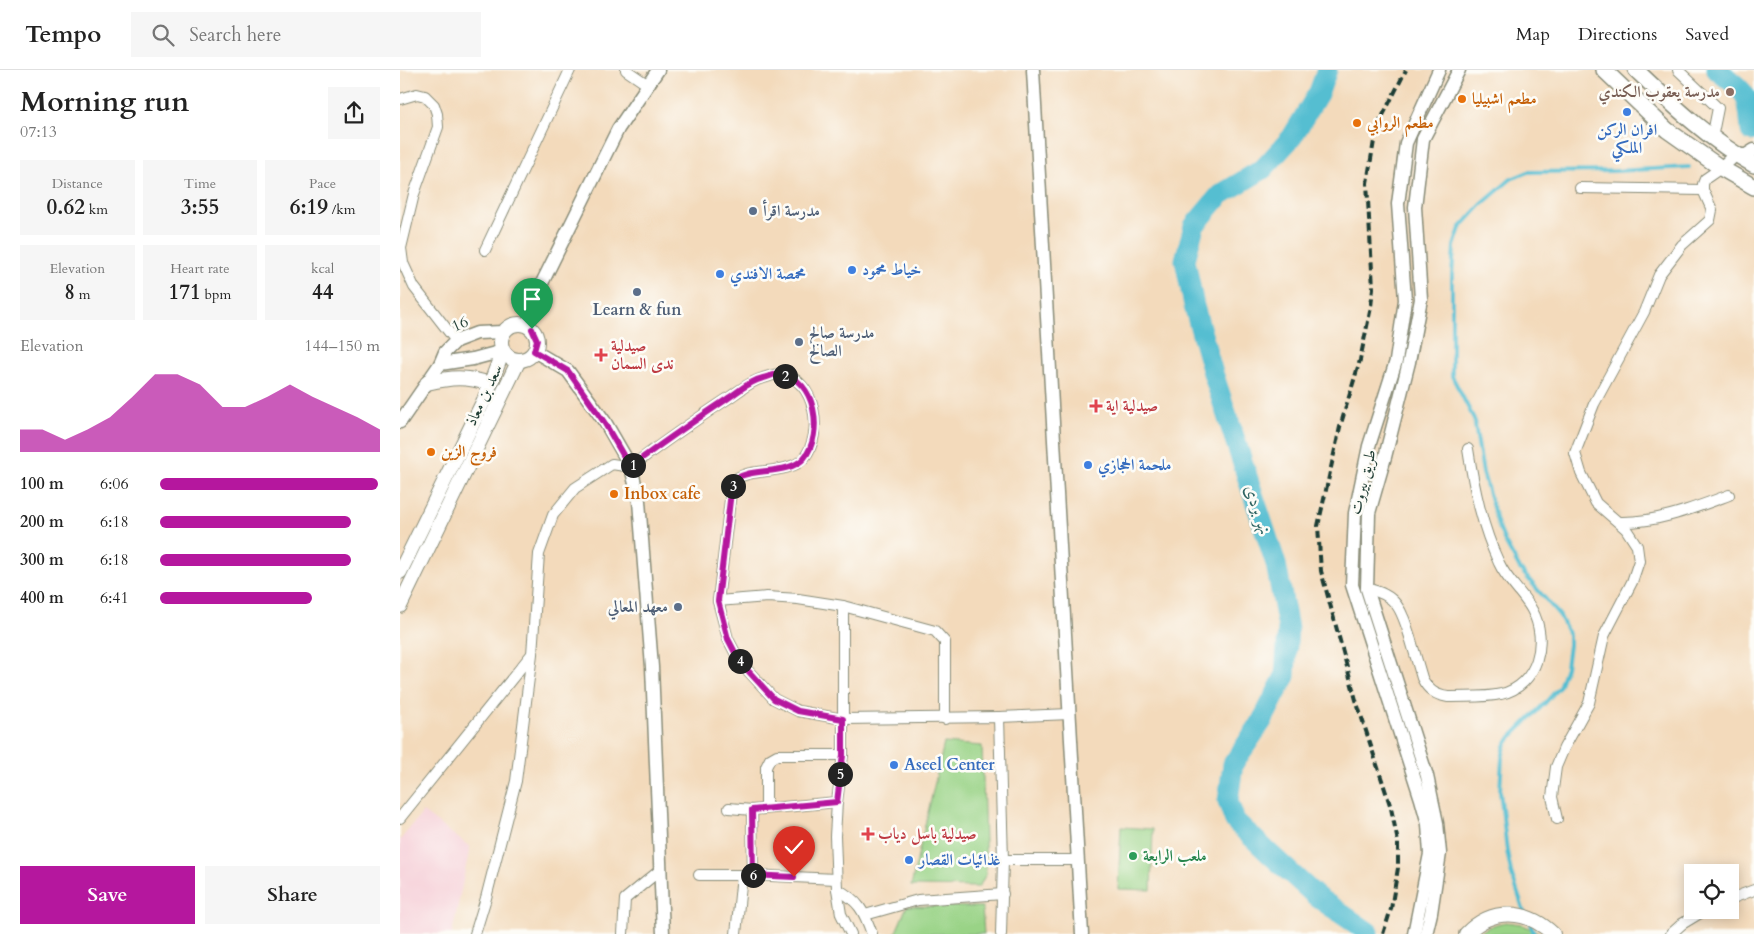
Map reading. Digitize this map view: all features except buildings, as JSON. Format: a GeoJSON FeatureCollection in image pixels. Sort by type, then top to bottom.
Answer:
{"type":"FeatureCollection","features":[{"type":"Feature","properties":{"kind":"main road"},"geometry":{"type":"LineString","coordinates":[[1604,70],[1668,130],[1721,168],[1754,187]]}},
{"type":"Feature","properties":{"kind":"main road"},"geometry":{"type":"LineString","coordinates":[[1636,70],[1685,116],[1712,138],[1754,165]]}},
{"type":"Feature","properties":{"kind":"main road"},"geometry":{"type":"LineString","coordinates":[[522,324],[528,326],[532,329],[537,340],[534,351],[519,360],[510,358],[503,350],[500,341],[503,332],[511,325],[522,324]]}},
{"type":"Feature","properties":{"kind":"main road","name":"سعد بن معاذ"},"geometry":{"type":"LineString","coordinates":[[400,572],[485,398],[503,350]]}},
{"type":"Feature","properties":{"kind":"main road","name":"سعد بن معاذ"},"geometry":{"type":"LineString","coordinates":[[400,606],[519,360]]}},
{"type":"Feature","properties":{"kind":"main road"},"geometry":{"type":"LineString","coordinates":[[427,383],[449,378],[466,378],[490,384]]}},
{"type":"Feature","properties":{"kind":"main road"},"geometry":{"type":"LineString","coordinates":[[1466,934],[1474,925],[1487,918],[1509,914],[1521,915],[1535,920],[1550,931]]}},
{"type":"Feature","properties":{"kind":"street"},"geometry":{"type":"LineString","coordinates":[[485,250],[570,70]]}},
{"type":"Feature","properties":{"kind":"street"},"geometry":{"type":"LineString","coordinates":[[626,70],[648,85]]}},
{"type":"Feature","properties":{"kind":"street"},"geometry":{"type":"LineString","coordinates":[[528,326],[543,281],[618,129],[658,70]]}},
{"type":"Feature","properties":{"kind":"street"},"geometry":{"type":"LineString","coordinates":[[1034,70],[1082,934]]}},
{"type":"Feature","properties":{"kind":"street"},"geometry":{"type":"LineString","coordinates":[[1414,934],[1430,854],[1428,824],[1352,585],[1355,513],[1369,446],[1396,361],[1405,300],[1398,204],[1406,143],[1439,70]]}},
{"type":"Feature","properties":{"kind":"street","name":"طريق بيروت"},"geometry":{"type":"LineString","coordinates":[[1426,934],[1440,853],[1438,823],[1427,776],[1367,589],[1369,512],[1409,362],[1421,299],[1415,207],[1423,139],[1459,70]]}},
{"type":"Feature","properties":{"kind":"street"},"geometry":{"type":"LineString","coordinates":[[1678,70],[1718,108],[1712,138]]}},
{"type":"Feature","properties":{"kind":"street"},"geometry":{"type":"LineString","coordinates":[[400,99],[416,94],[425,96],[434,105],[438,127],[414,194],[401,248],[403,263],[414,287],[456,341]]}},
{"type":"Feature","properties":{"kind":"street"},"geometry":{"type":"LineString","coordinates":[[1557,819],[1552,797],[1556,768],[1564,748],[1589,702],[1604,636],[1624,600],[1637,570],[1639,552],[1626,529],[1596,503],[1581,474],[1575,452],[1594,404],[1644,312],[1660,275],[1682,245],[1710,220],[1712,210],[1703,190],[1705,179],[1721,168],[1735,154],[1746,155],[1754,150]]}},
{"type":"Feature","properties":{"kind":"street"},"geometry":{"type":"LineString","coordinates":[[1580,188],[1703,190]]}},
{"type":"Feature","properties":{"kind":"street","name":"16"},"geometry":{"type":"LineString","coordinates":[[400,422],[440,364],[445,352],[456,341],[477,333],[503,332]]}},
{"type":"Feature","properties":{"kind":"street","name":"16"},"geometry":{"type":"LineString","coordinates":[[440,364],[479,357],[503,350]]}},
{"type":"Feature","properties":{"kind":"street"},"geometry":{"type":"LineString","coordinates":[[534,351],[568,371],[604,422],[630,467],[639,501],[652,667],[663,934]]}},
{"type":"Feature","properties":{"kind":"street"},"geometry":{"type":"LineString","coordinates":[[475,934],[516,781],[532,654],[539,554],[553,515],[575,488],[612,464],[630,467],[686,426],[756,380],[780,374],[798,381],[812,402],[816,424],[812,446],[803,460],[789,468],[741,476],[734,481],[731,492],[718,601],[728,639],[740,662],[774,699],[798,711],[843,719],[944,719],[1070,714]]}},
{"type":"Feature","properties":{"kind":"street"},"geometry":{"type":"LineString","coordinates":[[1367,589],[1383,593],[1396,602],[1401,609],[1422,678],[1432,692],[1448,696],[1501,694],[1513,690],[1524,683],[1532,673],[1540,648],[1540,633],[1537,622],[1525,599],[1503,572],[1490,540],[1483,520],[1468,449]]}},
{"type":"Feature","properties":{"kind":"street"},"geometry":{"type":"LineString","coordinates":[[1619,522],[1654,519],[1729,495]]}},
{"type":"Feature","properties":{"kind":"street"},"geometry":{"type":"LineString","coordinates":[[718,601],[767,596],[843,606],[935,631],[945,642],[944,719]]}},
{"type":"Feature","properties":{"kind":"street"},"geometry":{"type":"LineString","coordinates":[[843,606],[843,755],[835,836],[837,884],[841,914],[851,934]]}},
{"type":"Feature","properties":{"kind":"street"},"geometry":{"type":"LineString","coordinates":[[400,818],[532,654]]}},
{"type":"Feature","properties":{"kind":"street"},"geometry":{"type":"LineString","coordinates":[[998,717],[1003,860],[1002,934]]}},
{"type":"Feature","properties":{"kind":"street"},"geometry":{"type":"LineString","coordinates":[[766,808],[766,767],[770,759],[776,755],[843,755]]}},
{"type":"Feature","properties":{"kind":"street"},"geometry":{"type":"LineString","coordinates":[[729,808],[752,810],[837,802]]}},
{"type":"Feature","properties":{"kind":"street"},"geometry":{"type":"LineString","coordinates":[[736,934],[748,875],[752,810]]}},
{"type":"Feature","properties":{"kind":"street"},"geometry":{"type":"LineString","coordinates":[[1003,860],[1078,860]]}},
{"type":"Feature","properties":{"kind":"street"},"geometry":{"type":"LineString","coordinates":[[623,934],[625,899],[659,871]]}},
{"type":"Feature","properties":{"kind":"street"},"geometry":{"type":"LineString","coordinates":[[699,875],[748,875],[837,884],[859,905],[866,915],[872,934]]}},
{"type":"Feature","properties":{"kind":"street"},"geometry":{"type":"LineString","coordinates":[[1739,896],[1754,890]]}},
{"type":"Feature","properties":{"kind":"street"},"geometry":{"type":"LineString","coordinates":[[866,915],[918,900],[1003,894]]}},
{"type":"Feature","properties":{"kind":"street"},"geometry":{"type":"LineString","coordinates":[[656,934],[658,912],[661,903]]}},
{"type":"Feature","properties":{"kind":"street"},"geometry":{"type":"LineString","coordinates":[[1671,934],[1690,919]]}},
{"type":"Feature","properties":{"kind":"shaded area"},"geometry":{"type":"Polygon","coordinates":[[[423,812],[470,847],[452,934],[400,934],[400,840],[423,812]]]}},
{"type":"Feature","properties":{"kind":"green space"},"geometry":{"type":"Polygon","coordinates":[[[944,743],[982,746],[986,874],[979,887],[911,886],[944,743]]]}},
{"type":"Feature","properties":{"kind":"green space"},"geometry":{"type":"Polygon","coordinates":[[[1121,827],[1153,829],[1151,890],[1118,889],[1121,827]]]}},
{"type":"Feature","properties":{"kind":"green space"},"geometry":{"type":"Polygon","coordinates":[[[907,906],[982,907],[984,934],[895,934],[907,906]]]}},
{"type":"Feature","properties":{"kind":"green space"},"geometry":{"type":"Polygon","coordinates":[[[1506,922],[1521,924],[1542,934],[1478,934],[1491,926],[1506,922]]]}},
{"type":"Feature","properties":{"kind":"waterway","name":"نهر بردى"},"geometry":{"type":"LineString","coordinates":[[1327,70],[1319,92],[1292,137],[1263,169],[1220,195],[1194,226],[1185,260],[1194,306],[1213,373],[1276,564],[1288,628],[1285,676],[1262,721],[1233,764],[1228,801],[1235,821],[1317,897],[1368,932],[1368,934]]}},
{"type":"Feature","properties":{"kind":"waterway"},"geometry":{"type":"LineString","coordinates":[[1717,70],[1735,84],[1744,95],[1749,108],[1751,131]]}},
{"type":"Feature","properties":{"kind":"waterway"},"geometry":{"type":"LineString","coordinates":[[1524,912],[1511,872],[1507,851],[1500,791],[1502,758],[1505,746],[1511,737],[1559,687],[1566,667],[1569,635],[1560,616],[1520,569],[1505,542],[1498,525],[1483,473],[1474,419],[1452,376],[1452,276],[1454,246],[1460,228],[1481,205],[1511,179],[1528,172],[1615,171],[1689,167]]}},
{"type":"Feature","properties":{"kind":"waterway"},"geometry":{"type":"LineString","coordinates":[[1531,925],[1534,934]]}},
{"type":"Feature","properties":{"kind":"railway"},"geometry":{"type":"LineString","coordinates":[[1383,934],[1391,909],[1398,868],[1398,842],[1391,808],[1356,700],[1321,571],[1318,526],[1340,427],[1360,360],[1371,307],[1373,288],[1367,183],[1376,129],[1406,70]]}},
{"type":"Feature","properties":{"kind":"place","name":"مدرسة يعقوب الكندي"},"geometry":{"type":"Point","coordinates":[1730,92]}},
{"type":"Feature","properties":{"kind":"place","name":"مطعم اشبيليا"},"geometry":{"type":"Point","coordinates":[1462,99]}},
{"type":"Feature","properties":{"kind":"place","name":"افران الركن الملكي"},"geometry":{"type":"Point","coordinates":[1627,112]}},
{"type":"Feature","properties":{"kind":"place","name":"مطعم الروابي"},"geometry":{"type":"Point","coordinates":[1357,123]}},
{"type":"Feature","properties":{"kind":"place","name":"مدرسة اقرأ"},"geometry":{"type":"Point","coordinates":[753,211]}},
{"type":"Feature","properties":{"kind":"place","name":"خياط محمود"},"geometry":{"type":"Point","coordinates":[852,270]}},
{"type":"Feature","properties":{"kind":"place","name":"محمصة الافندي"},"geometry":{"type":"Point","coordinates":[720,274]}},
{"type":"Feature","properties":{"kind":"place","name":"Learn & fun"},"geometry":{"type":"Point","coordinates":[637,292]}},
{"type":"Feature","properties":{"kind":"place","name":"مدرسة صالح الصالح"},"geometry":{"type":"Point","coordinates":[799,342]}},
{"type":"Feature","properties":{"kind":"place","name":"صيدلية ندى السمان"},"geometry":{"type":"Point","coordinates":[601,355]}},
{"type":"Feature","properties":{"kind":"place","name":"صيدلية اية"},"geometry":{"type":"Point","coordinates":[1096,406]}},
{"type":"Feature","properties":{"kind":"place","name":"فروج الزين"},"geometry":{"type":"Point","coordinates":[431,452]}},
{"type":"Feature","properties":{"kind":"place","name":"ملحمة الحجازي"},"geometry":{"type":"Point","coordinates":[1088,465]}},
{"type":"Feature","properties":{"kind":"place","name":"Inbox cafe"},"geometry":{"type":"Point","coordinates":[614,494]}},
{"type":"Feature","properties":{"kind":"place","name":"معهد المعالي"},"geometry":{"type":"Point","coordinates":[678,607]}},
{"type":"Feature","properties":{"kind":"place","name":"Aseel Center"},"geometry":{"type":"Point","coordinates":[894,765]}},
{"type":"Feature","properties":{"kind":"place","name":"صيدلية باسل دياب"},"geometry":{"type":"Point","coordinates":[868,834]}},
{"type":"Feature","properties":{"kind":"place","name":"ملعب الرابعة"},"geometry":{"type":"Point","coordinates":[1133,856]}},
{"type":"Feature","properties":{"kind":"place","name":"غذائيات القصار"},"geometry":{"type":"Point","coordinates":[909,860]}},
{"type":"Feature","properties":{"kind":"route"},"geometry":{"type":"LineString","coordinates":[[532,329],[537,340],[534,351],[568,371],[604,422],[630,467],[686,426],[756,380],[780,374],[798,381],[812,402],[816,424],[812,446],[803,460],[789,468],[741,476],[734,481],[731,492],[718,601],[728,639],[740,662],[774,699],[798,711],[843,719],[843,755],[837,802],[752,810],[753,875],[794,877]]}}]}
